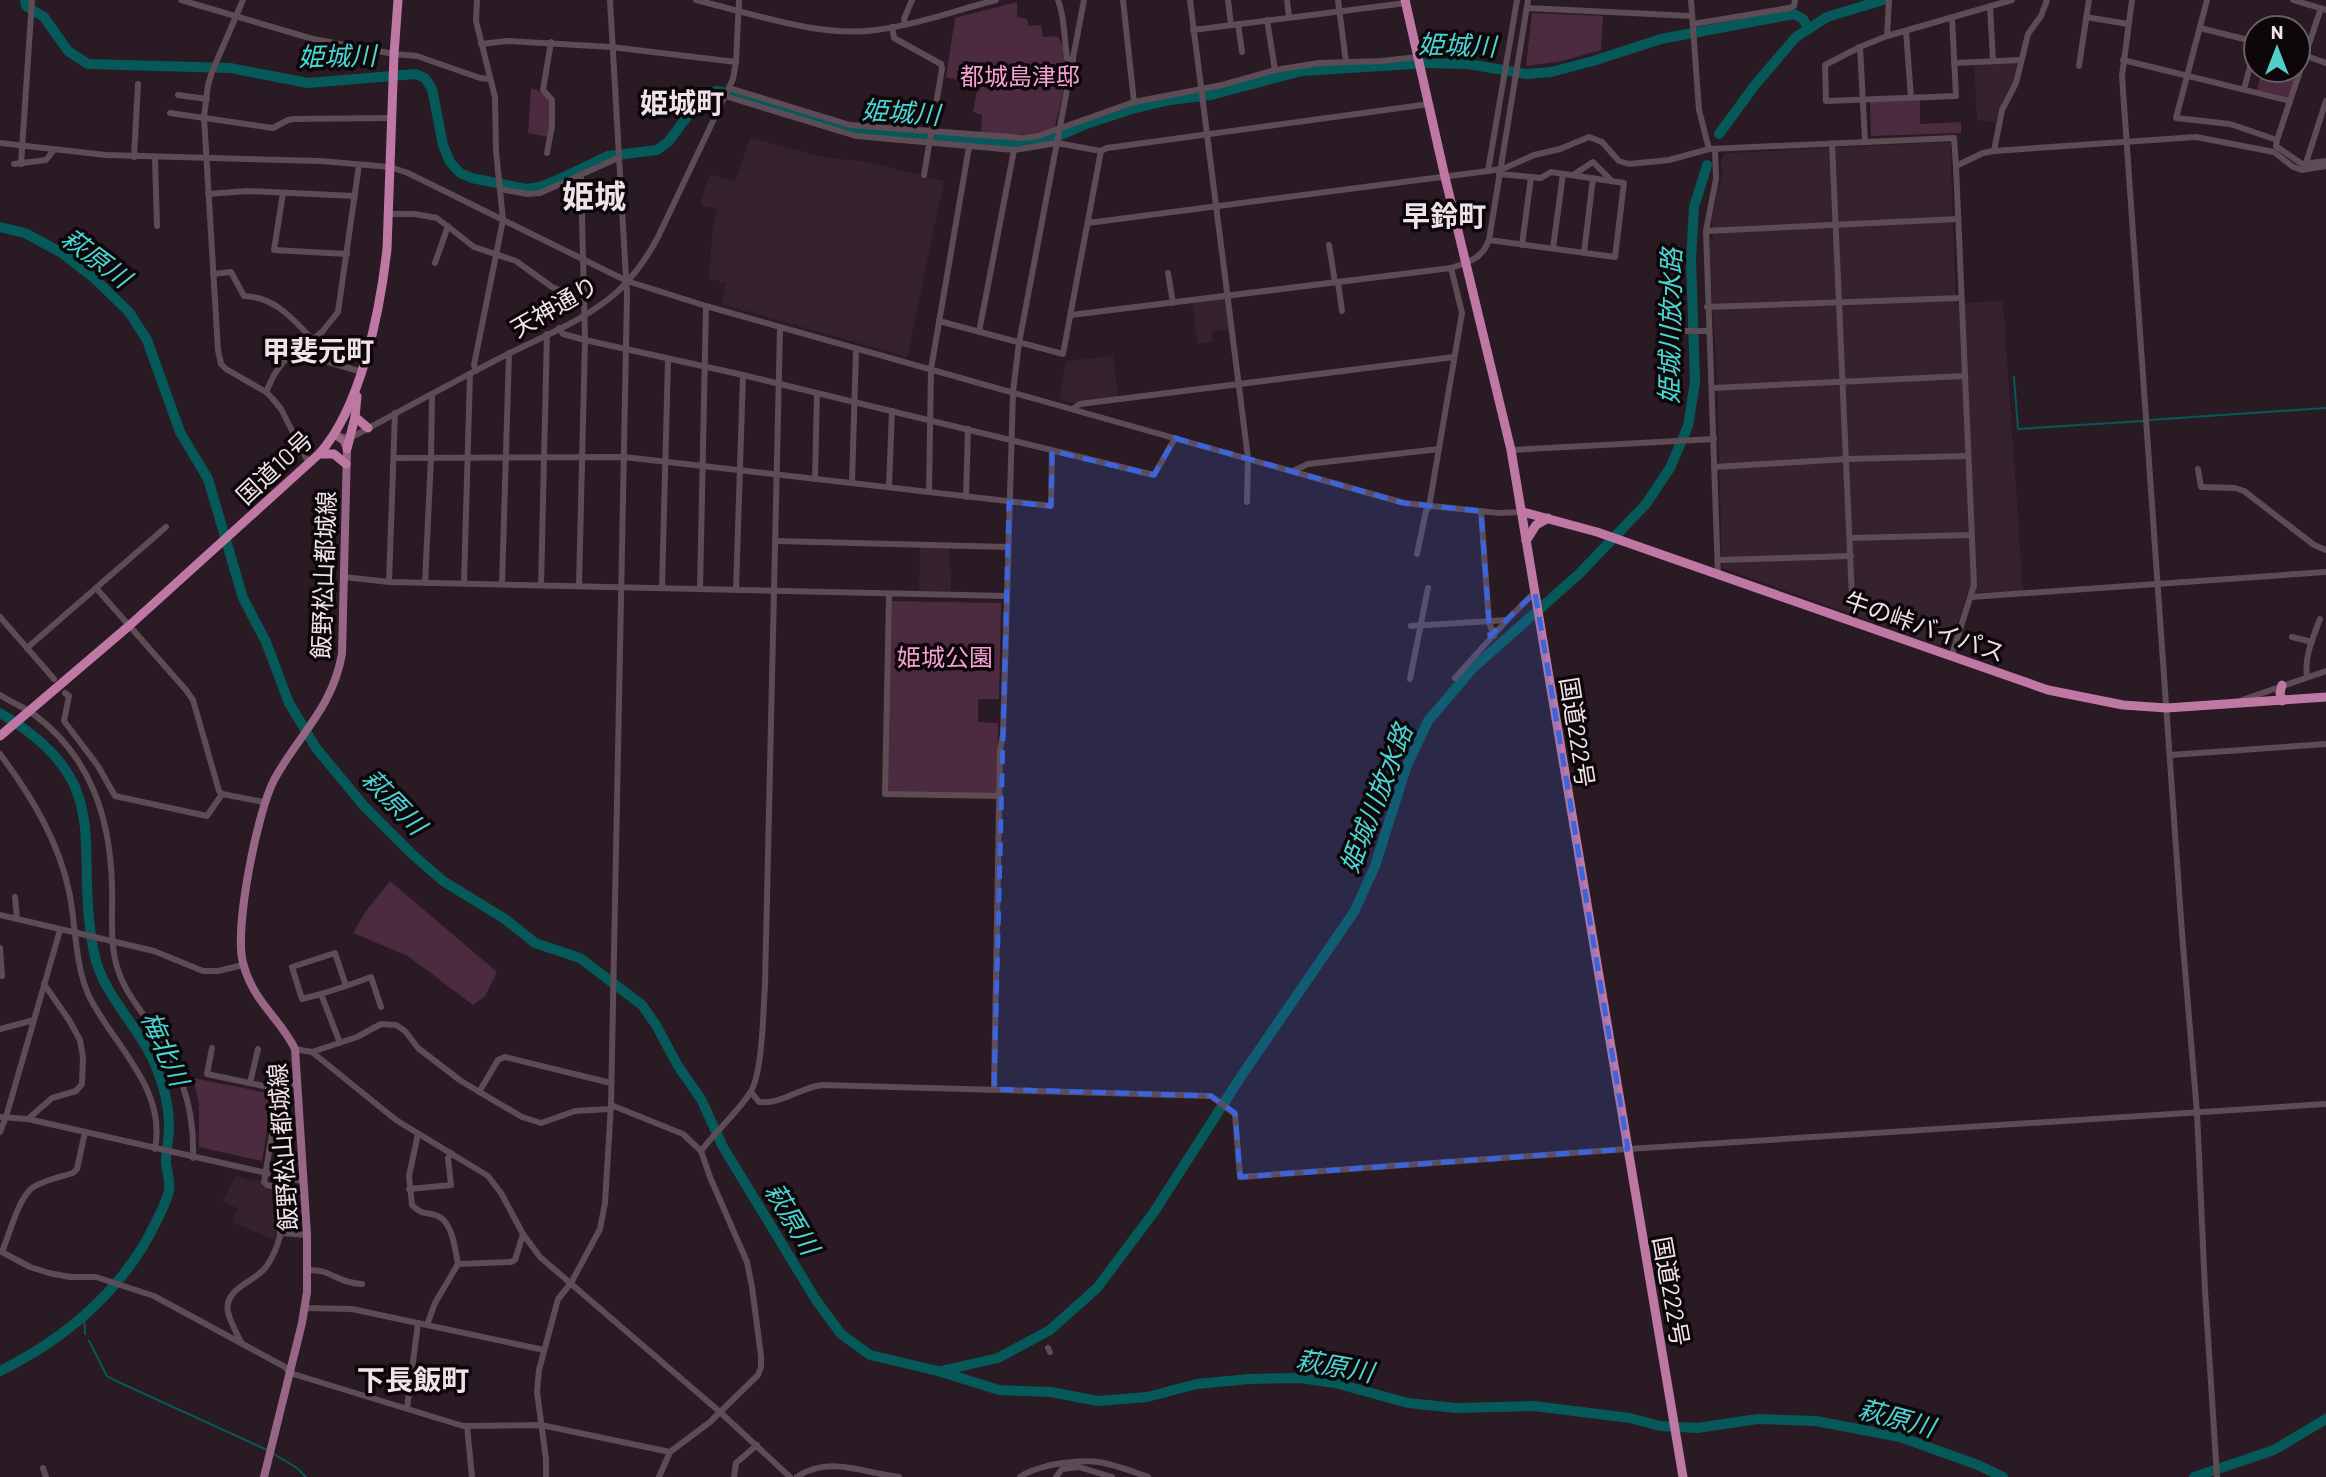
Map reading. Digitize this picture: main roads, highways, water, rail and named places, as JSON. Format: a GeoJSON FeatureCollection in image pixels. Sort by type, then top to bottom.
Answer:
{"type":"FeatureCollection","features":[{"type":"Feature","properties":{"kind":"highway","name":"国道10号"},"geometry":{"type":"LineString","coordinates":[[0,736],[130,625],[309,464],[334,434],[362,372],[384,276],[398,0]]}},
{"type":"Feature","properties":{"kind":"highway","name":"国道222号"},"geometry":{"type":"LineString","coordinates":[[1405,1],[1511,450],[1523,512],[1683,1477]]}},
{"type":"Feature","properties":{"kind":"highway"},"geometry":{"type":"LineString","coordinates":[[347,449],[355,417],[357,387]]}},
{"type":"Feature","properties":{"kind":"highway"},"geometry":{"type":"LineString","coordinates":[[355,417],[368,428]]}},
{"type":"Feature","properties":{"kind":"highway"},"geometry":{"type":"LineString","coordinates":[[319,454],[334,454],[346,464]]}},
{"type":"Feature","properties":{"kind":"highway","name":"牛の峠バイパス"},"geometry":{"type":"LineString","coordinates":[[1523,512],[1597,532],[2048,690],[2123,705],[2167,708],[2326,697]]}},
{"type":"Feature","properties":{"kind":"highway"},"geometry":{"type":"LineString","coordinates":[[1526,541],[1536,525],[1548,518]]}},
{"type":"Feature","properties":{"kind":"highway"},"geometry":{"type":"LineString","coordinates":[[2282,685],[2282,701]]}},
{"type":"Feature","properties":{"kind":"main road"},"geometry":{"type":"LineString","coordinates":[[334,434],[344,441],[347,449]]}},
{"type":"Feature","properties":{"kind":"main road","name":"飯野松山都城線"},"geometry":{"type":"LineString","coordinates":[[264,1477],[305,1308],[307,1235],[295,1049],[290,1038],[256,995],[243,965],[241,939],[257,825],[264,802],[281,768],[323,709],[331,693],[342,654],[347,449]]}},
{"type":"Feature","properties":{"kind":"waterway","name":"姫城川"},"geometry":{"type":"LineString","coordinates":[[25,0],[26,6],[44,17],[68,51],[88,64],[230,68],[308,83],[416,74],[425,78],[432,89],[443,145],[450,162],[460,173],[526,189],[553,182],[608,156],[657,150],[668,142],[704,94],[716,91],[738,95],[852,130],[1017,144],[1048,141],[1086,124],[1132,109],[1170,100],[1211,95],[1302,71],[1429,63],[1468,64],[1527,74],[1551,72],[1661,39],[1794,14],[1803,19],[1809,29]]}},
{"type":"Feature","properties":{"kind":"waterway","name":"姫城川放水路"},"geometry":{"type":"LineString","coordinates":[[1719,134],[1755,85],[1796,37],[1827,17],[1883,0]]}},
{"type":"Feature","properties":{"kind":"waterway","name":"姫城川放水路"},"geometry":{"type":"LineString","coordinates":[[941,1371],[998,1358],[1050,1330],[1097,1288],[1154,1212],[1242,1075],[1354,912],[1375,866],[1407,765],[1428,721],[1473,668],[1580,573],[1646,504],[1670,468],[1688,426],[1695,382],[1691,259],[1694,207],[1707,165]]}},
{"type":"Feature","properties":{"kind":"waterway","name":"萩原川"},"geometry":{"type":"LineString","coordinates":[[0,227],[25,233],[62,253],[94,278],[129,312],[147,340],[180,432],[208,479],[243,598],[266,642],[289,703],[316,748],[364,806],[443,881],[505,919],[535,943],[580,958],[642,1005],[701,1099],[723,1147],[816,1300],[841,1334],[870,1355],[938,1371],[999,1390],[1051,1392],[1098,1401],[1147,1397],[1197,1384],[1300,1378],[1335,1383],[1408,1403],[1456,1408],[1534,1406],[1630,1418],[1660,1426],[1697,1428],[1758,1419],[1816,1421],[1900,1437],[1978,1465],[2003,1477]]}},
{"type":"Feature","properties":{"kind":"waterway"},"geometry":{"type":"LineString","coordinates":[[2014,377],[2018,429],[2143,421]]}},
{"type":"Feature","properties":{"kind":"waterway"},"geometry":{"type":"LineString","coordinates":[[2149,420],[2326,408]]}},
{"type":"Feature","properties":{"kind":"waterway","name":"梅北川"},"geometry":{"type":"LineString","coordinates":[[0,713],[38,739],[62,765],[77,791],[84,818],[89,914],[98,968],[153,1060],[162,1084],[169,1118],[166,1163],[168,1194],[142,1248],[109,1291],[90,1310],[47,1344],[0,1371]]}},
{"type":"Feature","properties":{"kind":"waterway"},"geometry":{"type":"LineString","coordinates":[[84,1316],[85,1334]]}},
{"type":"Feature","properties":{"kind":"waterway"},"geometry":{"type":"LineString","coordinates":[[89,1341],[107,1376],[267,1450]]}},
{"type":"Feature","properties":{"kind":"waterway","name":"萩原川"},"geometry":{"type":"LineString","coordinates":[[2194,1477],[2274,1450],[2326,1419]]}},
{"type":"Feature","properties":{"kind":"waterway"},"geometry":{"type":"LineString","coordinates":[[272,1453],[297,1468],[306,1477]]}},
{"type":"Feature","properties":{"kind":"district","name":"姫城町"},"geometry":{"type":"Point","coordinates":[682,102]}},
{"type":"Feature","properties":{"kind":"district","name":"姫城"},"geometry":{"type":"Point","coordinates":[594,195]}},
{"type":"Feature","properties":{"kind":"district","name":"早鈴町"},"geometry":{"type":"Point","coordinates":[1444,215]}},
{"type":"Feature","properties":{"kind":"district","name":"甲斐元町"},"geometry":{"type":"Point","coordinates":[318,350]}},
{"type":"Feature","properties":{"kind":"district","name":"下長飯町"},"geometry":{"type":"Point","coordinates":[413,1379]}},
{"type":"Feature","properties":{"kind":"park label","name":"都城島津邸"},"geometry":{"type":"Point","coordinates":[1020,75]}},
{"type":"Feature","properties":{"kind":"park label","name":"姫城公園"},"geometry":{"type":"Point","coordinates":[945,656]}}]}
